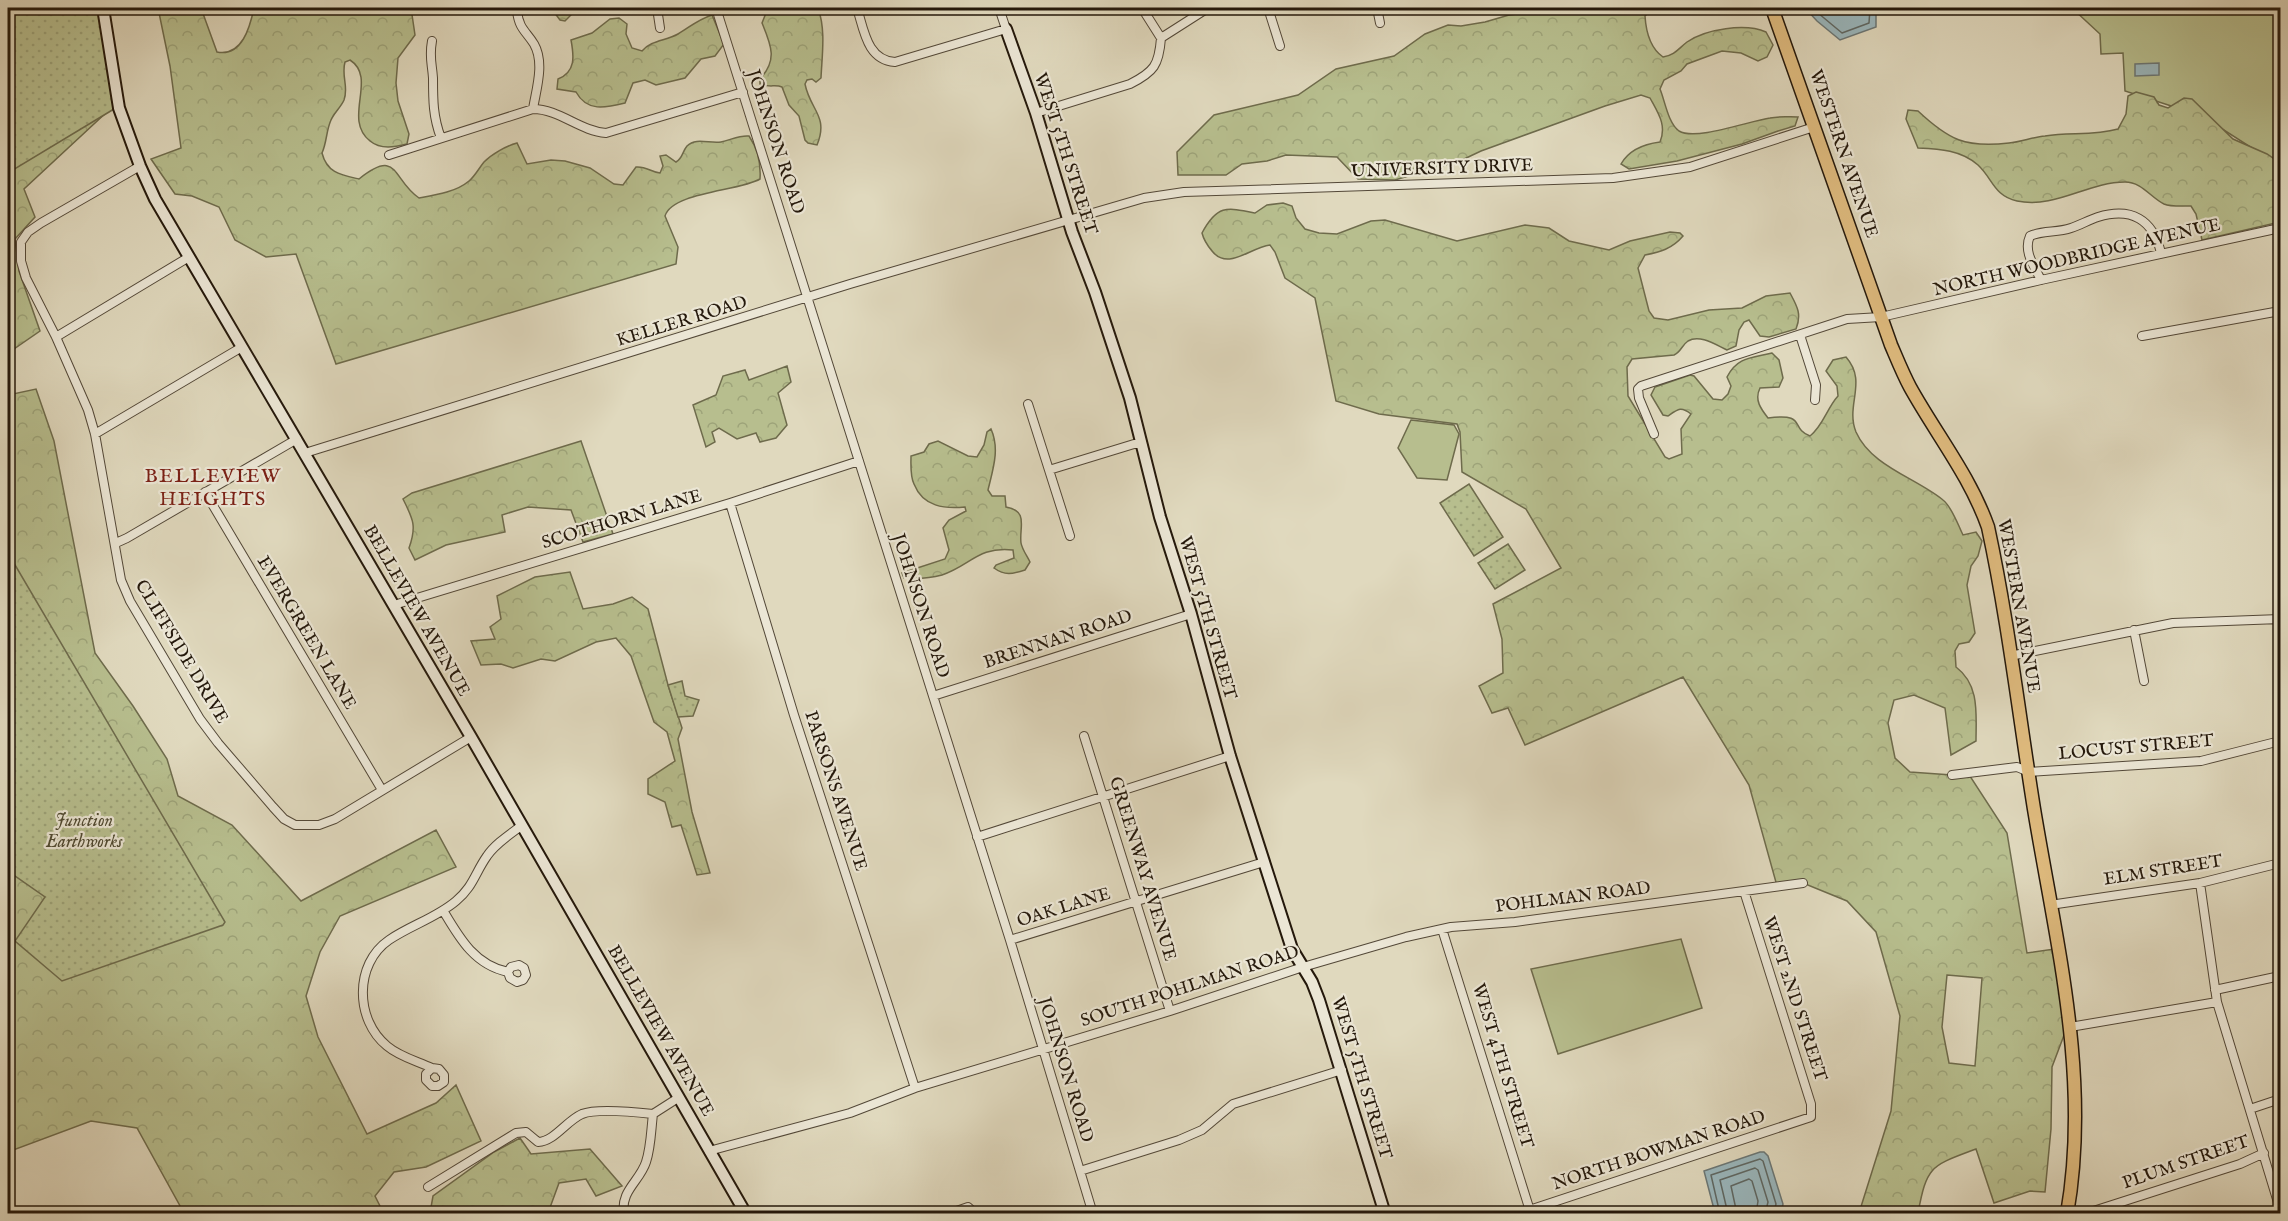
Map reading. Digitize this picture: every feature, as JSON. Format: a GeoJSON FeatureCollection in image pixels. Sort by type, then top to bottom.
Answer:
{"type":"FeatureCollection","features":[{"type":"Feature","properties":{"kind":"main road","name":"WESTERN AVENUE"},"geometry":{"type":"LineString","coordinates":[[1772,8],[1881,317],[1910,386],[1979,502],[1988,527],[2070,1027],[2074,1140],[2072,1183],[2067,1214]]}},
{"type":"Feature","properties":{"kind":"street","name":"BELLEVIEW AVENUE"},"geometry":{"type":"LineString","coordinates":[[103,8],[119,108],[140,166],[155,199],[471,737],[746,1214]]}},
{"type":"Feature","properties":{"kind":"street"},"geometry":{"type":"LineString","coordinates":[[657,8],[660,28]]}},
{"type":"Feature","properties":{"kind":"street","name":"JOHNSON ROAD"},"geometry":{"type":"LineString","coordinates":[[716,8],[1010,940],[1093,1214]]}},
{"type":"Feature","properties":{"kind":"street"},"geometry":{"type":"LineString","coordinates":[[857,8],[874,54],[884,61],[895,62],[1006,29],[999,8]]}},
{"type":"Feature","properties":{"kind":"street"},"geometry":{"type":"LineString","coordinates":[[1036,113],[1130,84],[1144,77],[1154,68],[1160,54],[1161,38],[1142,8]]}},
{"type":"Feature","properties":{"kind":"street"},"geometry":{"type":"LineString","coordinates":[[1161,38],[1208,8]]}},
{"type":"Feature","properties":{"kind":"street"},"geometry":{"type":"LineString","coordinates":[[1268,8],[1280,46]]}},
{"type":"Feature","properties":{"kind":"street"},"geometry":{"type":"LineString","coordinates":[[1377,8],[1380,23]]}},
{"type":"Feature","properties":{"kind":"street"},"geometry":{"type":"LineString","coordinates":[[517,11],[521,28],[534,44],[538,57],[539,70],[532,110]]}},
{"type":"Feature","properties":{"kind":"street","name":"WEST 5TH STREET"},"geometry":{"type":"LineString","coordinates":[[1006,29],[1036,113],[1068,221],[1095,292],[1142,444],[1160,517],[1191,614],[1230,756],[1292,949],[1316,989],[1385,1214]]}},
{"type":"Feature","properties":{"kind":"street"},"geometry":{"type":"LineString","coordinates":[[432,41],[429,54],[433,76],[432,101],[441,138]]}},
{"type":"Feature","properties":{"kind":"street"},"geometry":{"type":"LineString","coordinates":[[389,155],[532,110],[543,109],[595,132],[606,133],[742,92]]}},
{"type":"Feature","properties":{"kind":"street","name":"UNIVERSITY DRIVE"},"geometry":{"type":"LineString","coordinates":[[1068,221],[1144,198],[1184,192],[1589,179],[1646,175],[1690,167],[1814,127]]}},
{"type":"Feature","properties":{"kind":"street","name":"CLIFFSIDE DRIVE"},"geometry":{"type":"LineString","coordinates":[[140,166],[41,223],[28,232],[21,242],[21,261],[26,278],[56,337],[88,410],[95,434],[121,580],[125,591],[200,719],[284,819],[295,825],[319,825],[335,819],[471,737]]}},
{"type":"Feature","properties":{"kind":"street"},"geometry":{"type":"LineString","coordinates":[[2041,280],[2028,252],[2027,243],[2030,236],[2071,228],[2098,217],[2117,214],[2142,219],[2152,229],[2161,253]]}},
{"type":"Feature","properties":{"kind":"street","name":"KELLER ROAD"},"geometry":{"type":"LineString","coordinates":[[305,453],[808,298],[1068,221]]}},
{"type":"Feature","properties":{"kind":"street","name":"NORTH WOODBRIDGE AVENUE"},"geometry":{"type":"LineString","coordinates":[[1654,434],[1638,389],[1847,319],[1881,317],[2280,228]]}},
{"type":"Feature","properties":{"kind":"street"},"geometry":{"type":"LineString","coordinates":[[56,337],[189,257]]}},
{"type":"Feature","properties":{"kind":"street"},"geometry":{"type":"LineString","coordinates":[[2142,336],[2280,311]]}},
{"type":"Feature","properties":{"kind":"street"},"geometry":{"type":"LineString","coordinates":[[1800,335],[1816,385],[1815,400]]}},
{"type":"Feature","properties":{"kind":"street"},"geometry":{"type":"LineString","coordinates":[[95,434],[242,347]]}},
{"type":"Feature","properties":{"kind":"street"},"geometry":{"type":"LineString","coordinates":[[1028,404],[1070,536]]}},
{"type":"Feature","properties":{"kind":"street"},"geometry":{"type":"LineString","coordinates":[[116,543],[297,439]]}},
{"type":"Feature","properties":{"kind":"street"},"geometry":{"type":"LineString","coordinates":[[1049,470],[1134,444],[1142,444]]}},
{"type":"Feature","properties":{"kind":"street","name":"SCOTHORN LANE"},"geometry":{"type":"LineString","coordinates":[[394,605],[730,503],[859,461]]}},
{"type":"Feature","properties":{"kind":"street","name":"EVERGREEN LANE"},"geometry":{"type":"LineString","coordinates":[[204,492],[382,790]]}},
{"type":"Feature","properties":{"kind":"street","name":"PARSONS AVENUE"},"geometry":{"type":"LineString","coordinates":[[730,503],[792,708],[915,1088]]}},
{"type":"Feature","properties":{"kind":"street","name":"BRENNAN ROAD"},"geometry":{"type":"LineString","coordinates":[[933,696],[1191,614]]}},
{"type":"Feature","properties":{"kind":"street"},"geometry":{"type":"LineString","coordinates":[[2010,656],[2182,622],[2279,619],[2280,634]]}},
{"type":"Feature","properties":{"kind":"street"},"geometry":{"type":"LineString","coordinates":[[2134,630],[2144,681]]}},
{"type":"Feature","properties":{"kind":"street","name":"GREENWAY AVENUE"},"geometry":{"type":"LineString","coordinates":[[1084,736],[1170,1011]]}},
{"type":"Feature","properties":{"kind":"street","name":"LOCUST STREET"},"geometry":{"type":"LineString","coordinates":[[1952,775],[2017,767],[2029,772],[2201,761],[2280,741]]}},
{"type":"Feature","properties":{"kind":"street"},"geometry":{"type":"LineString","coordinates":[[977,837],[1230,756]]}},
{"type":"Feature","properties":{"kind":"street"},"geometry":{"type":"LineString","coordinates":[[432,1068],[397,1053],[385,1045],[374,1032],[365,1015],[362,994],[366,970],[374,953],[389,940],[444,912],[469,890],[488,855],[504,838],[521,826]]}},
{"type":"Feature","properties":{"kind":"street","name":"OAK LANE"},"geometry":{"type":"LineString","coordinates":[[1010,940],[1264,862]]}},
{"type":"Feature","properties":{"kind":"street","name":"ELM STREET"},"geometry":{"type":"LineString","coordinates":[[2050,904],[2200,883],[2280,863]]}},
{"type":"Feature","properties":{"kind":"street","name":"POHLMAN ROAD"},"geometry":{"type":"LineString","coordinates":[[1406,937],[1442,929],[1515,922],[1803,883]]}},
{"type":"Feature","properties":{"kind":"street"},"geometry":{"type":"LineString","coordinates":[[2200,883],[2217,1002],[2280,1209]]}},
{"type":"Feature","properties":{"kind":"street","name":"WEST 2ND STREET"},"geometry":{"type":"LineString","coordinates":[[1744,891],[1811,1104],[1811,1117]]}},
{"type":"Feature","properties":{"kind":"street"},"geometry":{"type":"LineString","coordinates":[[444,912],[461,940],[477,958],[495,969],[508,972]]}},
{"type":"Feature","properties":{"kind":"street","name":"WEST 4TH STREET"},"geometry":{"type":"LineString","coordinates":[[1442,929],[1530,1211]]}},
{"type":"Feature","properties":{"kind":"street","name":"SOUTH POHLMAN ROAD"},"geometry":{"type":"LineString","coordinates":[[709,1151],[850,1113],[915,1088],[1406,937]]}},
{"type":"Feature","properties":{"kind":"street"},"geometry":{"type":"LineString","coordinates":[[2215,990],[2280,976]]}},
{"type":"Feature","properties":{"kind":"street"},"geometry":{"type":"LineString","coordinates":[[2070,1027],[2217,1002]]}},
{"type":"Feature","properties":{"kind":"street"},"geometry":{"type":"LineString","coordinates":[[1080,1172],[1179,1140],[1202,1130],[1233,1104],[1342,1070]]}},
{"type":"Feature","properties":{"kind":"street"},"geometry":{"type":"LineString","coordinates":[[428,1187],[511,1135],[526,1132],[538,1142],[546,1141],[560,1128],[582,1114],[596,1112],[652,1114],[678,1098]]}},
{"type":"Feature","properties":{"kind":"street"},"geometry":{"type":"LineString","coordinates":[[2250,1109],[2280,1099]]}},
{"type":"Feature","properties":{"kind":"street"},"geometry":{"type":"LineString","coordinates":[[624,1214],[624,1199],[646,1162],[652,1114]]}},
{"type":"Feature","properties":{"kind":"street","name":"NORTH BOWMAN ROAD"},"geometry":{"type":"LineString","coordinates":[[1517,1214],[1811,1117]]}},
{"type":"Feature","properties":{"kind":"street","name":"PLUM STREET"},"geometry":{"type":"LineString","coordinates":[[2084,1214],[2240,1164],[2264,1153]]}},
{"type":"Feature","properties":{"kind":"street"},"geometry":{"type":"LineString","coordinates":[[948,1214],[968,1207],[976,1214]]}},
{"type":"Feature","properties":{"kind":"green space"},"geometry":{"type":"Polygon","coordinates":[[[8,8],[109,110],[24,189],[35,217],[15,239],[19,271],[40,331],[8,353],[8,8]]]}},
{"type":"Feature","properties":{"kind":"green space"},"geometry":{"type":"Polygon","coordinates":[[[8,8],[98,8],[114,109],[8,173],[8,8]]]}},
{"type":"Feature","properties":{"kind":"green space"},"geometry":{"type":"Polygon","coordinates":[[[158,8],[201,8],[217,52],[226,52],[233,50],[243,39],[254,8],[411,8],[415,35],[398,58],[396,83],[398,101],[409,134],[407,144],[393,147],[379,146],[370,141],[362,132],[359,122],[361,77],[358,68],[350,60],[345,62],[344,67],[346,91],[344,100],[331,120],[322,153],[331,169],[359,179],[372,170],[388,166],[419,198],[464,185],[491,156],[517,143],[527,164],[551,160],[565,161],[590,168],[614,184],[623,185],[636,167],[660,173],[663,166],[660,156],[666,155],[676,162],[691,143],[721,142],[749,136],[758,156],[760,179],[693,197],[670,208],[665,216],[678,247],[676,264],[336,364],[296,254],[266,257],[235,240],[219,207],[192,196],[175,194],[151,159],[181,148],[170,66],[158,8]]]}},
{"type":"Feature","properties":{"kind":"green space"},"geometry":{"type":"Polygon","coordinates":[[[551,8],[572,8],[571,15],[565,21],[560,20],[551,8]]]}},
{"type":"Feature","properties":{"kind":"green space"},"geometry":{"type":"Polygon","coordinates":[[[768,8],[818,8],[823,34],[821,78],[816,82],[812,79],[807,80],[805,84],[820,120],[821,127],[817,145],[805,140],[799,116],[789,105],[782,87],[760,84],[760,79],[766,72],[771,59],[770,45],[762,23],[768,8]]]}},
{"type":"Feature","properties":{"kind":"green space"},"geometry":{"type":"Polygon","coordinates":[[[1547,8],[1653,8],[1645,16],[1646,28],[1652,44],[1663,57],[1673,53],[1695,37],[1715,31],[1747,28],[1766,32],[1773,45],[1767,57],[1758,61],[1741,53],[1722,51],[1687,64],[1681,71],[1664,80],[1660,89],[1667,112],[1675,127],[1687,133],[1710,132],[1777,117],[1798,117],[1795,126],[1742,144],[1677,161],[1629,169],[1621,164],[1628,155],[1643,146],[1660,142],[1663,130],[1661,119],[1650,98],[1641,95],[1481,151],[1462,160],[1395,180],[1358,179],[1337,157],[1286,155],[1267,161],[1242,164],[1226,175],[1178,175],[1177,152],[1214,115],[1298,95],[1336,69],[1394,56],[1425,34],[1448,25],[1461,26],[1485,22],[1547,8]]]}},
{"type":"Feature","properties":{"kind":"green space"},"geometry":{"type":"Polygon","coordinates":[[[2072,8],[2280,8],[2280,166],[2202,116],[2125,91],[2123,53],[2101,54],[2100,34],[2072,8]]]}},
{"type":"Feature","properties":{"kind":"green space"},"geometry":{"type":"Polygon","coordinates":[[[712,15],[724,44],[715,56],[701,59],[685,78],[656,85],[645,80],[633,83],[625,103],[604,107],[585,103],[576,92],[557,89],[558,79],[571,68],[573,52],[571,40],[592,33],[610,19],[619,18],[627,24],[626,34],[632,48],[642,51],[712,15]]]}},
{"type":"Feature","properties":{"kind":"green space"},"geometry":{"type":"Polygon","coordinates":[[[2136,92],[2154,97],[2159,105],[2168,108],[2184,98],[2192,99],[2233,139],[2267,154],[2280,163],[2280,222],[2202,240],[2196,214],[2191,206],[2164,204],[2136,184],[2125,182],[2098,186],[2045,201],[2009,199],[1994,186],[1978,165],[1965,156],[1942,150],[1918,148],[1906,119],[1908,110],[1918,111],[1949,135],[1969,143],[1981,144],[2100,132],[2118,129],[2126,114],[2128,96],[2136,92]]]}},
{"type":"Feature","properties":{"kind":"green space"},"geometry":{"type":"Polygon","coordinates":[[[1283,203],[1292,206],[1296,218],[1305,229],[1319,233],[1337,234],[1371,221],[1385,220],[1457,241],[1525,225],[1549,228],[1569,241],[1609,250],[1630,241],[1670,232],[1680,233],[1683,236],[1670,247],[1645,255],[1638,268],[1649,311],[1654,318],[1668,320],[1709,310],[1742,308],[1766,296],[1790,293],[1799,314],[1796,329],[1769,337],[1760,336],[1749,320],[1744,322],[1739,330],[1736,346],[1727,350],[1708,341],[1693,339],[1674,355],[1632,359],[1627,367],[1628,396],[1665,457],[1669,459],[1682,454],[1681,429],[1691,414],[1682,409],[1668,416],[1663,415],[1651,395],[1655,387],[1690,375],[1694,376],[1713,399],[1722,400],[1728,394],[1731,386],[1727,377],[1735,366],[1745,359],[1772,353],[1779,360],[1783,378],[1779,387],[1760,388],[1759,404],[1768,418],[1793,419],[1804,433],[1810,436],[1838,396],[1837,386],[1826,371],[1833,360],[1846,357],[1855,375],[1853,422],[1863,444],[1883,463],[1943,500],[1952,512],[1963,535],[1976,532],[1982,541],[1978,556],[1971,566],[1967,585],[1975,633],[1969,642],[1959,644],[1955,651],[1956,667],[1964,674],[1973,691],[1976,710],[1976,741],[1951,755],[1945,708],[1914,695],[1894,700],[1888,723],[1895,758],[1910,772],[1952,775],[1968,773],[2007,833],[2027,953],[2054,949],[2066,1030],[2052,1067],[2051,1129],[2045,1192],[2030,1191],[1994,1203],[1976,1149],[1949,1159],[1933,1169],[1928,1176],[1918,1213],[1859,1213],[1891,1111],[1900,1016],[1876,932],[1847,901],[1803,883],[1777,886],[1749,785],[1683,677],[1525,745],[1508,708],[1492,713],[1479,686],[1503,673],[1502,639],[1493,604],[1561,568],[1526,509],[1462,472],[1460,432],[1457,424],[1379,414],[1336,401],[1315,298],[1285,278],[1270,245],[1239,257],[1225,259],[1218,257],[1207,245],[1202,233],[1218,213],[1229,209],[1255,213],[1267,205],[1283,203]],[[1947,975],[1942,1027],[1949,1063],[1975,1066],[1982,978],[1947,975]]]}},
{"type":"Feature","properties":{"kind":"green space"},"geometry":{"type":"Polygon","coordinates":[[[787,366],[791,382],[778,393],[787,425],[776,438],[760,442],[756,433],[737,439],[719,428],[712,432],[715,442],[706,447],[693,405],[716,395],[723,376],[745,370],[749,380],[787,366]]]}},
{"type":"Feature","properties":{"kind":"green space"},"geometry":{"type":"Polygon","coordinates":[[[36,389],[54,441],[95,653],[167,759],[178,796],[232,825],[301,901],[436,830],[456,867],[340,916],[320,952],[306,996],[318,1037],[367,1134],[436,1103],[456,1085],[481,1141],[426,1167],[394,1172],[375,1196],[384,1214],[184,1213],[137,1128],[91,1121],[8,1152],[8,395],[36,389]]]}},
{"type":"Feature","properties":{"kind":"green space"},"geometry":{"type":"Polygon","coordinates":[[[1411,420],[1454,425],[1459,434],[1447,480],[1417,478],[1398,448],[1411,420]]]}},
{"type":"Feature","properties":{"kind":"green space"},"geometry":{"type":"Polygon","coordinates":[[[991,429],[995,452],[988,490],[992,496],[1005,496],[1006,507],[1018,512],[1021,520],[1021,543],[1030,562],[1025,570],[1005,573],[994,568],[1014,558],[1013,550],[991,551],[942,575],[904,578],[902,573],[945,559],[949,550],[943,528],[949,520],[966,511],[965,507],[942,507],[923,498],[913,481],[911,456],[924,452],[929,444],[938,441],[968,456],[977,457],[984,445],[987,432],[991,429]]]}},
{"type":"Feature","properties":{"kind":"green space"},"geometry":{"type":"Polygon","coordinates":[[[581,441],[613,534],[583,542],[571,510],[528,507],[502,515],[505,532],[446,545],[415,560],[409,548],[413,523],[403,499],[412,493],[581,441]]]}},
{"type":"Feature","properties":{"kind":"green space"},"geometry":{"type":"Polygon","coordinates":[[[1469,484],[1503,537],[1474,556],[1440,503],[1469,484]]]}},
{"type":"Feature","properties":{"kind":"green space"},"geometry":{"type":"Polygon","coordinates":[[[1508,544],[1525,570],[1495,589],[1478,563],[1508,544]]]}},
{"type":"Feature","properties":{"kind":"green space","name":"Junction Earthworks"},"geometry":{"type":"Polygon","coordinates":[[[8,553],[225,922],[223,925],[62,981],[15,941],[45,897],[8,871],[8,553]]]}},
{"type":"Feature","properties":{"kind":"green space"},"geometry":{"type":"Polygon","coordinates":[[[570,572],[583,609],[613,604],[632,597],[648,609],[682,728],[678,739],[692,812],[710,873],[697,875],[681,825],[672,827],[665,802],[648,794],[648,779],[675,761],[667,732],[654,722],[631,656],[616,638],[596,642],[555,661],[541,659],[513,668],[501,664],[481,665],[471,641],[495,639],[490,627],[501,619],[497,596],[535,577],[570,572]]]}},
{"type":"Feature","properties":{"kind":"green space"},"geometry":{"type":"Polygon","coordinates":[[[682,681],[685,696],[699,700],[693,716],[678,717],[668,685],[682,681]]]}},
{"type":"Feature","properties":{"kind":"green space"},"geometry":{"type":"Polygon","coordinates":[[[1681,939],[1702,1008],[1558,1054],[1531,969],[1681,939]]]}},
{"type":"Feature","properties":{"kind":"green space"},"geometry":{"type":"Polygon","coordinates":[[[520,1138],[531,1154],[590,1149],[622,1186],[596,1196],[586,1179],[559,1183],[548,1213],[430,1213],[433,1196],[494,1152],[520,1138]]]}},
{"type":"Feature","properties":{"kind":"water"},"geometry":{"type":"Polygon","coordinates":[[[1805,8],[1876,8],[1876,27],[1840,40],[1805,8]]]}},
{"type":"Feature","properties":{"kind":"water"},"geometry":{"type":"Polygon","coordinates":[[[2159,63],[2159,75],[2135,76],[2135,64],[2159,63]]]}},
{"type":"Feature","properties":{"kind":"water"},"geometry":{"type":"Polygon","coordinates":[[[1760,1152],[1768,1156],[1783,1204],[1782,1209],[1771,1213],[1715,1213],[1704,1171],[1760,1152]]]}},
{"type":"Feature","properties":{"kind":"district","name":"BELLEVIEW HEIGHTS"},"geometry":{"type":"Point","coordinates":[213,488]}}]}
